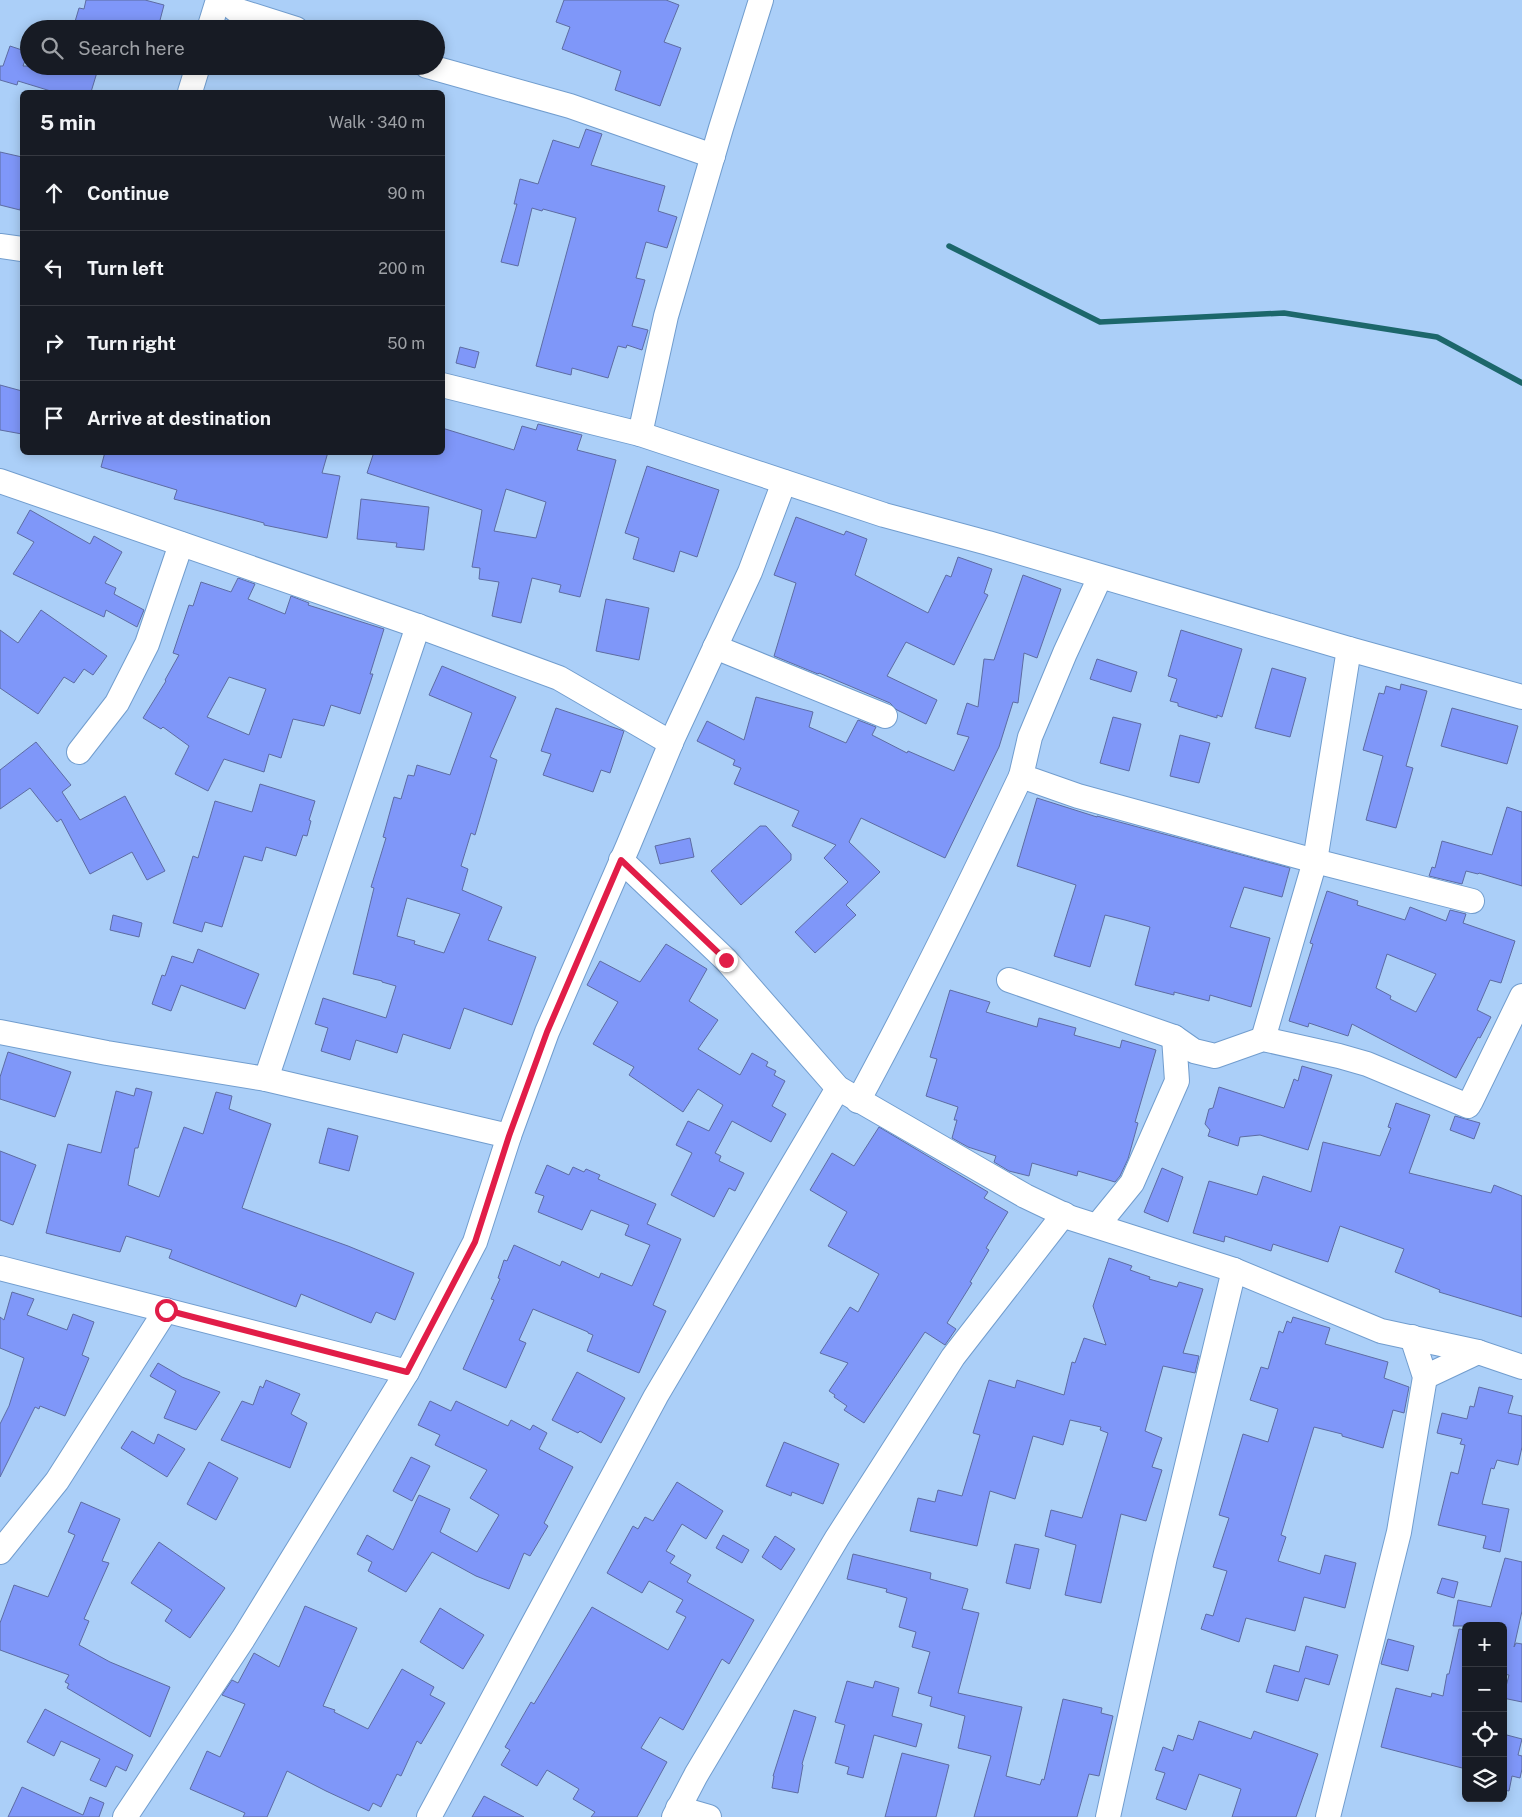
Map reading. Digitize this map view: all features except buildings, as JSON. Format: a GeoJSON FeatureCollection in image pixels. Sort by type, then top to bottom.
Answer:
{"type":"FeatureCollection","features":[{"type":"Feature","properties":{"kind":"street"},"geometry":{"type":"LineString","coordinates":[[212,20],[218,0]]}},
{"type":"Feature","properties":{"kind":"street"},"geometry":{"type":"LineString","coordinates":[[224,0],[236,10],[268,20]]}},
{"type":"Feature","properties":{"kind":"street"},"geometry":{"type":"LineString","coordinates":[[640,434],[666,316],[760,0]]}},
{"type":"Feature","properties":{"kind":"street"},"geometry":{"type":"LineString","coordinates":[[445,71],[570,106],[713,156]]}},
{"type":"Feature","properties":{"kind":"street"},"geometry":{"type":"LineString","coordinates":[[191,90],[195,75]]}},
{"type":"Feature","properties":{"kind":"street"},"geometry":{"type":"LineString","coordinates":[[0,246],[20,249]]}},
{"type":"Feature","properties":{"kind":"street"},"geometry":{"type":"LineString","coordinates":[[445,386],[640,434],[884,515],[988,543],[1349,649],[1522,697]]}},
{"type":"Feature","properties":{"kind":"street"},"geometry":{"type":"LineString","coordinates":[[0,481],[418,626],[559,678],[671,744]]}},
{"type":"Feature","properties":{"kind":"street"},"geometry":{"type":"LineString","coordinates":[[124,1817],[243,1639],[407,1372],[475,1242],[509,1136],[547,1032],[671,744],[750,572],[784,482]]}},
{"type":"Feature","properties":{"kind":"street"},"geometry":{"type":"LineString","coordinates":[[80,752],[117,703],[147,644],[181,544]]}},
{"type":"Feature","properties":{"kind":"street"},"geometry":{"type":"LineString","coordinates":[[429,1817],[656,1396],[848,1095],[900,1022],[1021,776],[1030,738],[1065,653],[1100,577]]}},
{"type":"Feature","properties":{"kind":"street"},"geometry":{"type":"LineString","coordinates":[[266,1079],[418,626]]}},
{"type":"Feature","properties":{"kind":"street"},"geometry":{"type":"LineString","coordinates":[[715,647],[885,716]]}},
{"type":"Feature","properties":{"kind":"street"},"geometry":{"type":"LineString","coordinates":[[1263,1039],[1315,861],[1349,649]]}},
{"type":"Feature","properties":{"kind":"street"},"geometry":{"type":"LineString","coordinates":[[1021,776],[1078,796],[1315,861],[1472,901]]}},
{"type":"Feature","properties":{"kind":"street"},"geometry":{"type":"LineString","coordinates":[[621,860],[726,960],[848,1095],[1025,1196],[1064,1214],[1097,1226],[1234,1270],[1381,1331],[1478,1352],[1522,1367]]}},
{"type":"Feature","properties":{"kind":"street"},"geometry":{"type":"LineString","coordinates":[[1009,980],[1174,1037],[1194,1051],[1216,1056],[1263,1039],[1367,1064],[1468,1106],[1522,996]]}},
{"type":"Feature","properties":{"kind":"street"},"geometry":{"type":"LineString","coordinates":[[0,1032],[108,1054],[266,1079],[509,1136]]}},
{"type":"Feature","properties":{"kind":"street"},"geometry":{"type":"LineString","coordinates":[[1097,1226],[1132,1183],[1178,1081],[1174,1037]]}},
{"type":"Feature","properties":{"kind":"street"},"geometry":{"type":"LineString","coordinates":[[708,1817],[676,1813],[696,1775],[837,1538],[953,1357],[1064,1214]]}},
{"type":"Feature","properties":{"kind":"street"},"geometry":{"type":"LineString","coordinates":[[0,1268],[407,1372]]}},
{"type":"Feature","properties":{"kind":"street"},"geometry":{"type":"LineString","coordinates":[[1108,1817],[1165,1556],[1234,1270]]}},
{"type":"Feature","properties":{"kind":"street"},"geometry":{"type":"LineString","coordinates":[[0,1552],[57,1481],[166,1310]]}},
{"type":"Feature","properties":{"kind":"street"},"geometry":{"type":"LineString","coordinates":[[1328,1817],[1400,1532],[1425,1377],[1412,1337]]}},
{"type":"Feature","properties":{"kind":"street"},"geometry":{"type":"LineString","coordinates":[[1425,1377],[1478,1352]]}},
{"type":"Feature","properties":{"kind":"waterway"},"geometry":{"type":"LineString","coordinates":[[949,246],[1100,322],[1284,313],[1437,337],[1522,383]]}},
{"type":"Feature","properties":{"kind":"route"},"geometry":{"type":"LineString","coordinates":[[166,1310],[407,1372],[475,1242],[509,1136],[547,1032],[621,860],[726,960]]}}]}
